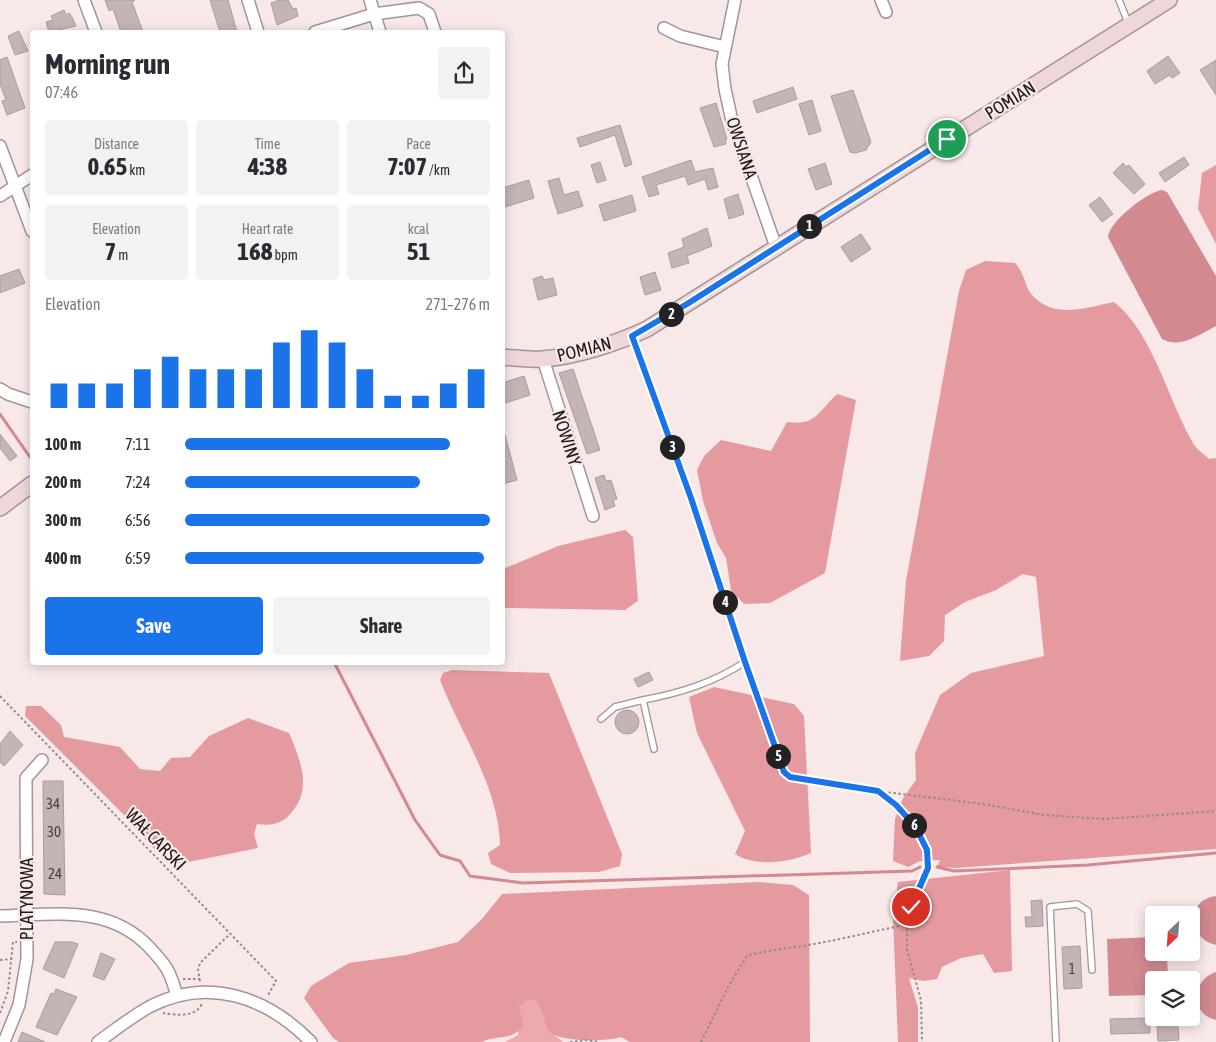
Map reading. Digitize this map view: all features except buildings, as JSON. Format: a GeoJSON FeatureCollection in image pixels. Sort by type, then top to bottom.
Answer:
{"type":"FeatureCollection","features":[{"type":"Feature","properties":{"kind":"street"},"geometry":{"type":"LineString","coordinates":[[84,0],[95,30]]}},
{"type":"Feature","properties":{"kind":"street"},"geometry":{"type":"LineString","coordinates":[[248,0],[257,30]]}},
{"type":"Feature","properties":{"kind":"street"},"geometry":{"type":"LineString","coordinates":[[370,0],[379,30]]}},
{"type":"Feature","properties":{"kind":"street","name":"OWSIANA"},"geometry":{"type":"LineString","coordinates":[[735,0],[722,64],[722,90],[776,247]]}},
{"type":"Feature","properties":{"kind":"street"},"geometry":{"type":"LineString","coordinates":[[881,0],[886,12]]}},
{"type":"Feature","properties":{"kind":"street","name":"POMIAN"},"geometry":{"type":"LineString","coordinates":[[505,357],[543,359],[632,336],[667,316],[1169,0]]}},
{"type":"Feature","properties":{"kind":"street"},"geometry":{"type":"LineString","coordinates":[[321,30],[374,14],[419,8],[429,14],[434,30]]}},
{"type":"Feature","properties":{"kind":"street"},"geometry":{"type":"LineString","coordinates":[[664,28],[680,36],[725,47]]}},
{"type":"Feature","properties":{"kind":"street"},"geometry":{"type":"LineString","coordinates":[[0,146],[30,226]]}},
{"type":"Feature","properties":{"kind":"street"},"geometry":{"type":"LineString","coordinates":[[0,196],[30,176]]}},
{"type":"Feature","properties":{"kind":"street","name":"NOWINY"},"geometry":{"type":"LineString","coordinates":[[543,359],[593,516]]}},
{"type":"Feature","properties":{"kind":"street"},"geometry":{"type":"LineString","coordinates":[[0,389],[8,394],[30,401]]}},
{"type":"Feature","properties":{"kind":"street"},"geometry":{"type":"LineString","coordinates":[[0,508],[30,486]]}},
{"type":"Feature","properties":{"kind":"street","name":"PLATYNOWA"},"geometry":{"type":"LineString","coordinates":[[4,1042],[19,1005],[24,984],[27,935],[26,778],[42,760]]}},
{"type":"Feature","properties":{"kind":"street"},"geometry":{"type":"LineString","coordinates":[[0,916],[87,915],[103,918],[123,926],[142,940],[170,970],[177,996]]}},
{"type":"Feature","properties":{"kind":"street"},"geometry":{"type":"LineString","coordinates":[[98,1042],[149,1007],[177,996],[195,993],[223,993],[263,1005],[283,1016],[311,1042]]}},
{"type":"Feature","properties":{"kind":"lane"},"geometry":{"type":"LineString","coordinates":[[1119,0],[1129,25]]}},
{"type":"Feature","properties":{"kind":"lane"},"geometry":{"type":"LineString","coordinates":[[602,719],[615,707],[697,686],[724,676],[745,662],[691,498],[632,336]]}},
{"type":"Feature","properties":{"kind":"lane"},"geometry":{"type":"LineString","coordinates":[[643,700],[654,749]]}},
{"type":"Feature","properties":{"kind":"lane"},"geometry":{"type":"LineString","coordinates":[[1056,1042],[1050,906],[1077,904],[1088,911],[1092,970]]}},
{"type":"Feature","properties":{"kind":"path"},"geometry":{"type":"LineString","coordinates":[[745,662],[784,772],[790,777],[878,791],[983,804],[1044,815],[1105,819],[1216,811]]}},
{"type":"Feature","properties":{"kind":"path","name":"WAŁ CARSKI"},"geometry":{"type":"LineString","coordinates":[[0,696],[276,981],[263,1005]]}},
{"type":"Feature","properties":{"kind":"path"},"geometry":{"type":"LineString","coordinates":[[878,791],[896,805],[915,826],[927,850],[928,868],[913,901],[907,925],[907,950],[921,1000],[922,1042]]}},
{"type":"Feature","properties":{"kind":"path"},"geometry":{"type":"LineString","coordinates":[[702,1042],[729,984],[747,956],[770,949],[803,946],[868,931],[907,925]]}},
{"type":"Feature","properties":{"kind":"path"},"geometry":{"type":"LineString","coordinates":[[200,978],[198,970],[200,963],[230,934]]}},
{"type":"Feature","properties":{"kind":"path"},"geometry":{"type":"LineString","coordinates":[[0,1013],[8,991],[13,942],[20,942],[21,936],[27,935]]}},
{"type":"Feature","properties":{"kind":"path"},"geometry":{"type":"LineString","coordinates":[[0,960],[12,959]]}},
{"type":"Feature","properties":{"kind":"path"},"geometry":{"type":"LineString","coordinates":[[160,1013],[175,1016],[196,1012],[202,1004],[196,1003]]}},
{"type":"Feature","properties":{"kind":"path"},"geometry":{"type":"LineString","coordinates":[[570,1042],[586,1040],[599,1042]]}},
{"type":"Feature","properties":{"kind":"shaded area"},"geometry":{"type":"Polygon","coordinates":[[[1216,165],[1216,244],[1198,209],[1202,173],[1216,165]]]}},
{"type":"Feature","properties":{"kind":"shaded area"},"geometry":{"type":"Polygon","coordinates":[[[1162,190],[1167,192],[1216,276],[1216,326],[1183,342],[1169,342],[1162,339],[1108,237],[1115,224],[1130,209],[1147,196],[1162,190]]]}},
{"type":"Feature","properties":{"kind":"shaded area"},"geometry":{"type":"Polygon","coordinates":[[[985,261],[1015,263],[1021,271],[1031,294],[1049,307],[1059,310],[1070,310],[1114,302],[1139,331],[1159,368],[1194,445],[1209,459],[1216,458],[1216,849],[955,868],[937,867],[940,860],[920,861],[908,867],[893,861],[895,819],[903,798],[916,780],[915,753],[940,695],[971,673],[1044,656],[1036,577],[1023,574],[996,590],[965,602],[945,615],[944,641],[929,656],[900,661],[906,581],[959,291],[966,270],[985,261]]]}},
{"type":"Feature","properties":{"kind":"shaded area"},"geometry":{"type":"Polygon","coordinates":[[[837,394],[856,400],[825,573],[770,603],[744,604],[731,590],[726,558],[717,543],[703,501],[697,470],[704,456],[721,440],[771,451],[787,422],[797,423],[811,420],[837,394]]]}},
{"type":"Feature","properties":{"kind":"shaded area"},"geometry":{"type":"Polygon","coordinates":[[[625,530],[633,537],[638,601],[625,610],[505,608],[505,568],[558,546],[625,530]]]}},
{"type":"Feature","properties":{"kind":"shaded area"},"geometry":{"type":"Polygon","coordinates":[[[452,670],[549,673],[622,854],[620,866],[599,872],[510,873],[491,864],[488,853],[500,845],[498,823],[486,781],[440,680],[443,673],[452,670]]]}},
{"type":"Feature","properties":{"kind":"shaded area"},"geometry":{"type":"Polygon","coordinates":[[[714,687],[794,704],[804,716],[811,853],[793,859],[772,862],[752,861],[735,854],[745,831],[697,733],[689,697],[714,687]]]}},
{"type":"Feature","properties":{"kind":"shaded area"},"geometry":{"type":"Polygon","coordinates":[[[26,706],[41,706],[61,725],[64,737],[120,747],[140,769],[160,771],[171,758],[190,757],[209,736],[248,718],[289,733],[300,763],[303,784],[302,794],[298,804],[284,820],[267,825],[257,824],[254,834],[258,848],[173,865],[150,845],[128,819],[25,716],[26,706]]]}},
{"type":"Feature","properties":{"kind":"shaded area"},"geometry":{"type":"Polygon","coordinates":[[[1010,870],[1012,971],[994,973],[983,954],[961,958],[942,967],[937,979],[923,981],[909,978],[918,1008],[918,1042],[898,1042],[893,917],[898,882],[1010,870]]]}},
{"type":"Feature","properties":{"kind":"shaded area"},"geometry":{"type":"Polygon","coordinates":[[[759,882],[793,885],[809,895],[810,1042],[630,1042],[621,1037],[594,1040],[563,1038],[549,1032],[543,1013],[534,1000],[525,1002],[519,1008],[524,1026],[519,1031],[508,1036],[482,1042],[339,1042],[333,1038],[304,998],[311,986],[349,963],[406,955],[458,942],[482,919],[502,894],[759,882]]]}},
{"type":"Feature","properties":{"kind":"shaded area"},"geometry":{"type":"Polygon","coordinates":[[[1216,896],[1216,945],[1200,936],[1200,906],[1198,906],[1206,899],[1216,896]]]}},
{"type":"Feature","properties":{"kind":"shaded area"},"geometry":{"type":"Polygon","coordinates":[[[1145,937],[1145,961],[1167,961],[1168,971],[1145,971],[1145,995],[1109,996],[1107,939],[1145,937]]]}},
{"type":"Feature","properties":{"kind":"shaded area"},"geometry":{"type":"Polygon","coordinates":[[[1216,972],[1216,1020],[1207,1017],[1200,1009],[1200,986],[1208,976],[1216,972]]]}},
{"type":"Feature","properties":{"kind":"shaded area"},"geometry":{"type":"Polygon","coordinates":[[[534,1000],[542,1009],[549,1031],[563,1042],[505,1042],[518,1035],[519,1008],[525,1002],[534,1000]]]}},
{"type":"Feature","properties":{"kind":"waterway"},"geometry":{"type":"LineString","coordinates":[[0,414],[30,457]]}},
{"type":"Feature","properties":{"kind":"waterway"},"geometry":{"type":"LineString","coordinates":[[336,665],[415,820],[440,855],[460,861],[470,876],[523,883],[912,871],[920,867]]}},
{"type":"Feature","properties":{"kind":"waterway"},"geometry":{"type":"LineString","coordinates":[[937,867],[954,871],[1088,865],[1216,853]]}},
{"type":"Feature","properties":{"kind":"route"},"geometry":{"type":"LineString","coordinates":[[911,907],[928,868],[927,850],[915,826],[896,805],[878,791],[790,777],[784,772],[745,662],[691,498],[632,336],[687,304],[947,139]]}}]}
